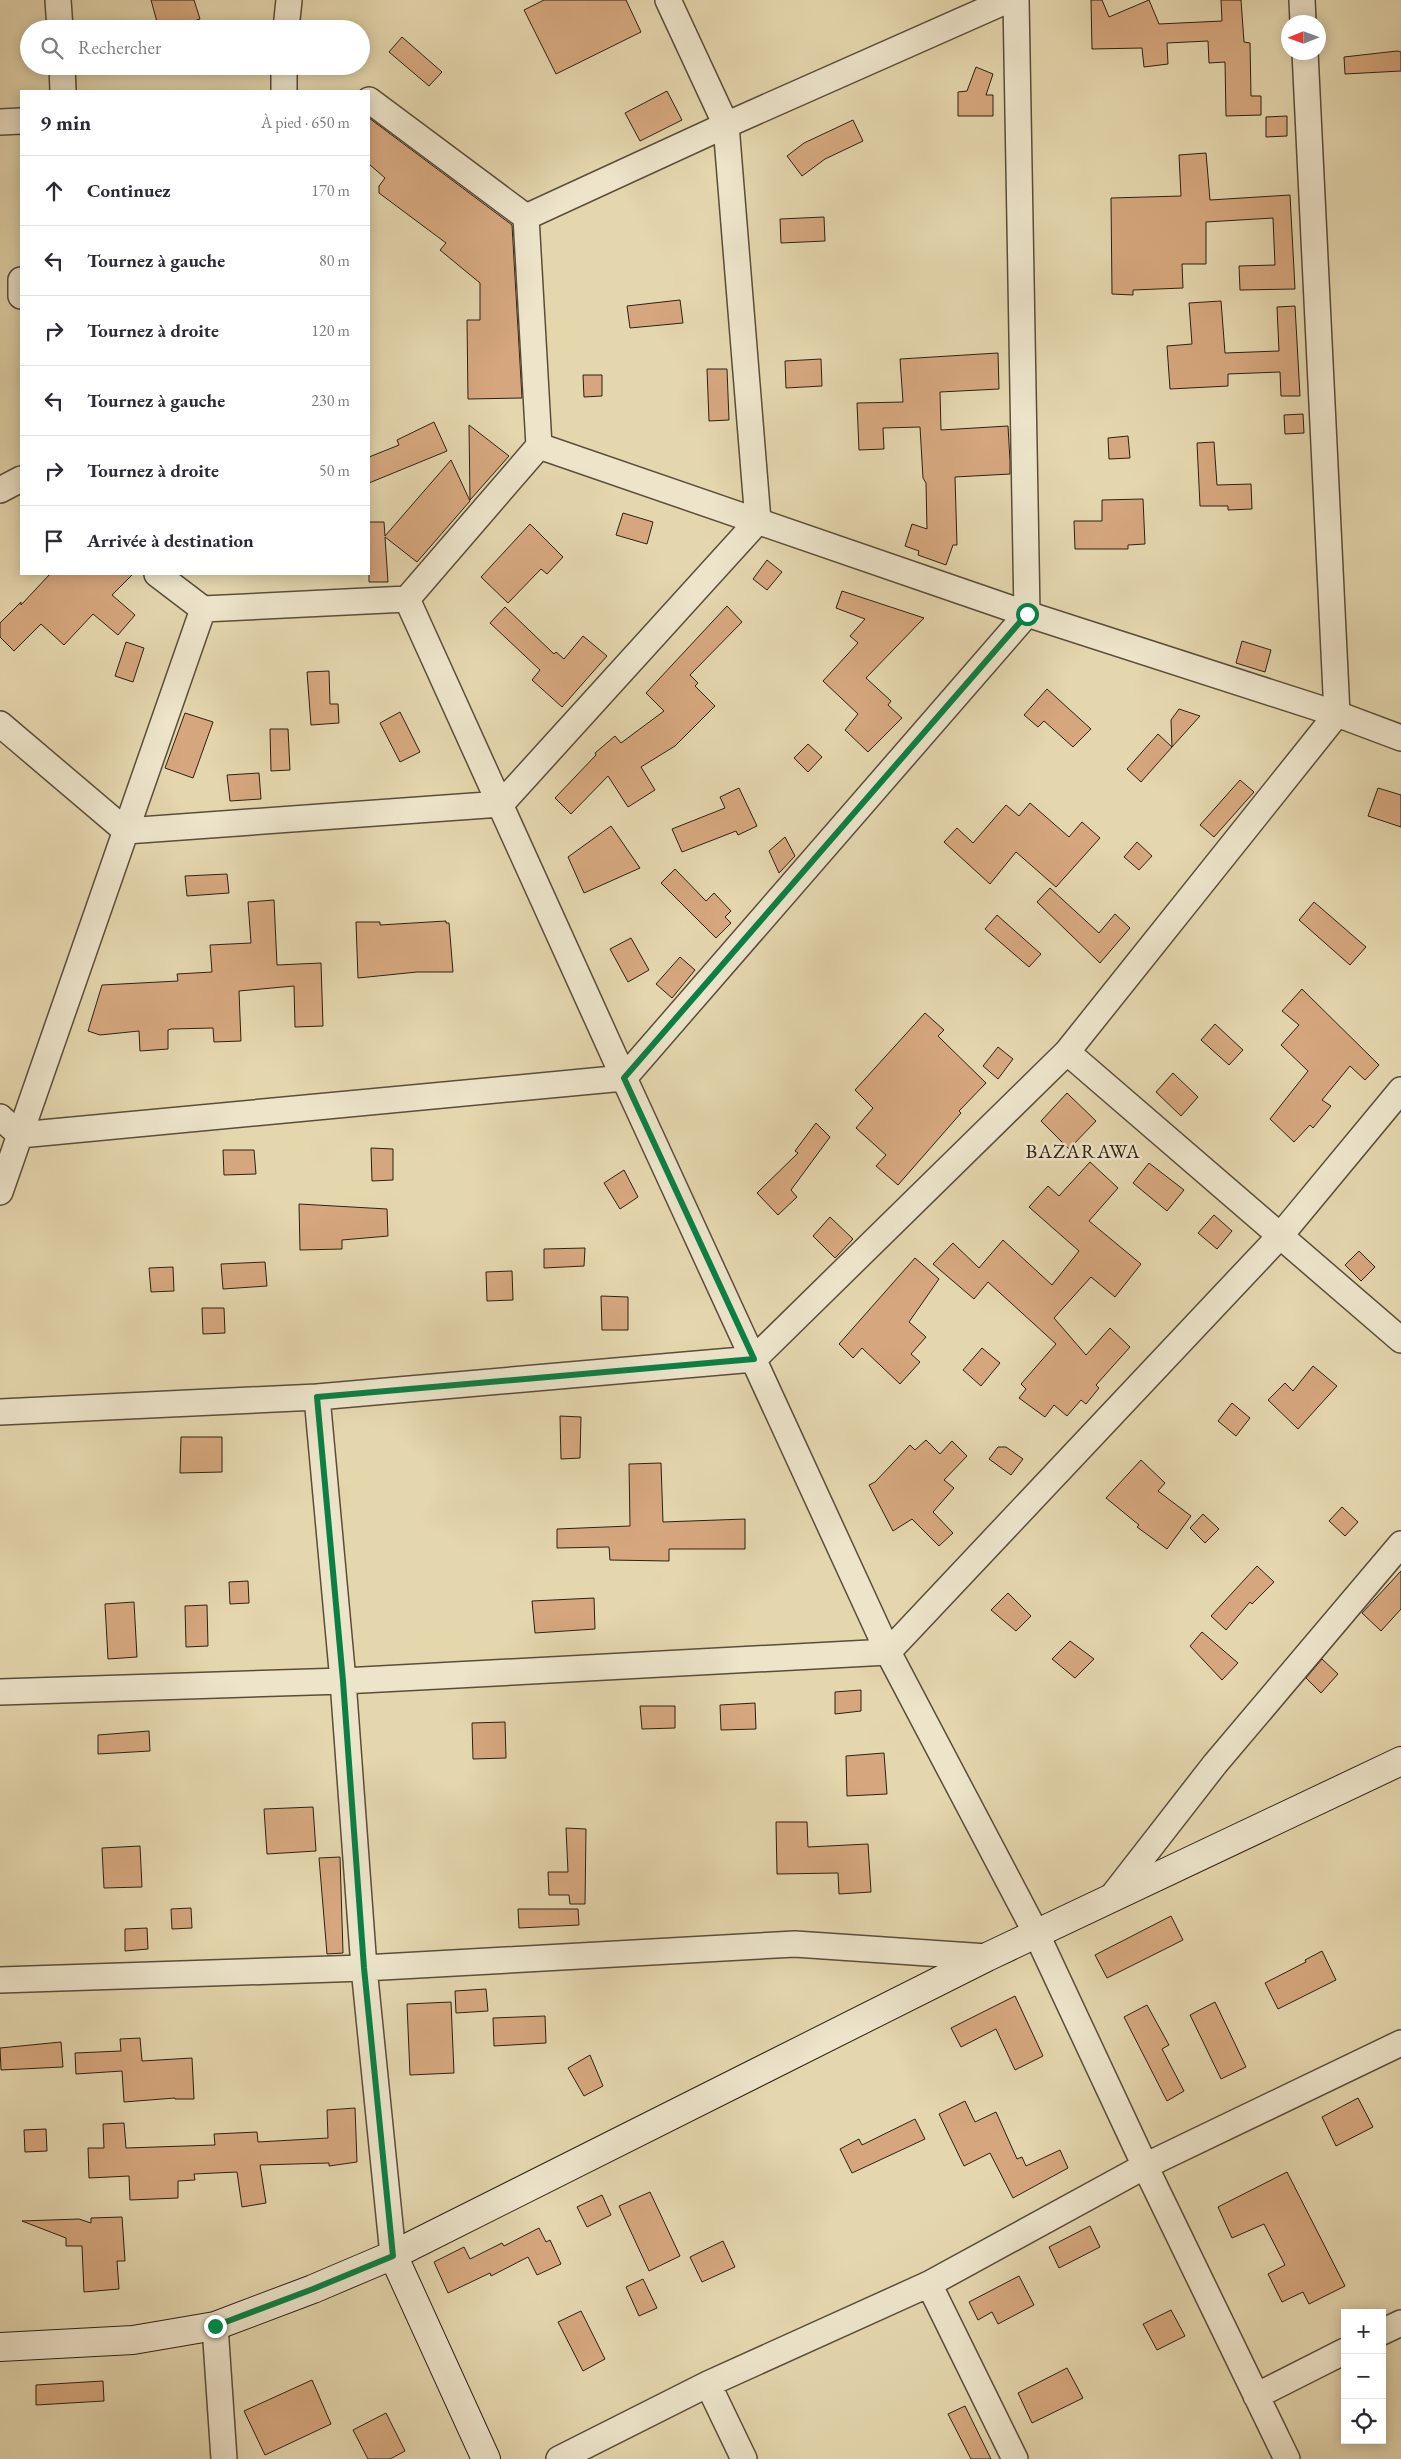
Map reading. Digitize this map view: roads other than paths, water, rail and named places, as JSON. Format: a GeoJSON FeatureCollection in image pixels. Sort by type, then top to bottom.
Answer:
{"type":"FeatureCollection","features":[{"type":"Feature","properties":{"kind":"main road"},"geometry":{"type":"LineString","coordinates":[[0,2347],[133,2340],[215,2326],[393,2256],[987,1957],[1037,1935],[1401,1761]]}},
{"type":"Feature","properties":{"kind":"main road"},"geometry":{"type":"LineString","coordinates":[[393,2256],[486,2459]]}},
{"type":"Feature","properties":{"kind":"street"},"geometry":{"type":"LineString","coordinates":[[58,0],[59,20]]}},
{"type":"Feature","properties":{"kind":"street"},"geometry":{"type":"LineString","coordinates":[[287,20],[289,0]]}},
{"type":"Feature","properties":{"kind":"street"},"geometry":{"type":"LineString","coordinates":[[0,724],[126,830],[501,804],[758,521],[726,125],[668,0]]}},
{"type":"Feature","properties":{"kind":"street"},"geometry":{"type":"LineString","coordinates":[[526,217],[726,125],[1008,0]]}},
{"type":"Feature","properties":{"kind":"street"},"geometry":{"type":"LineString","coordinates":[[0,1117],[20,1135],[624,1078],[1027,614],[1016,0]]}},
{"type":"Feature","properties":{"kind":"street"},"geometry":{"type":"LineString","coordinates":[[1302,0],[1303,15]]}},
{"type":"Feature","properties":{"kind":"street"},"geometry":{"type":"LineString","coordinates":[[0,1412],[317,1397],[754,1359],[1067,1052],[1337,714],[1305,60]]}},
{"type":"Feature","properties":{"kind":"street"},"geometry":{"type":"LineString","coordinates":[[62,75],[63,90]]}},
{"type":"Feature","properties":{"kind":"street"},"geometry":{"type":"LineString","coordinates":[[284,75],[284,90]]}},
{"type":"Feature","properties":{"kind":"street"},"geometry":{"type":"LineString","coordinates":[[370,101],[526,217]]}},
{"type":"Feature","properties":{"kind":"street"},"geometry":{"type":"LineString","coordinates":[[0,122],[20,121]]}},
{"type":"Feature","properties":{"kind":"street"},"geometry":{"type":"LineString","coordinates":[[158,575],[203,609],[407,599],[539,446],[526,217]]}},
{"type":"Feature","properties":{"kind":"street"},"geometry":{"type":"LineString","coordinates":[[539,446],[1027,614],[1337,714],[1401,738]]}},
{"type":"Feature","properties":{"kind":"street"},"geometry":{"type":"LineString","coordinates":[[0,490],[20,480]]}},
{"type":"Feature","properties":{"kind":"street"},"geometry":{"type":"LineString","coordinates":[[407,599],[624,1078],[888,1652],[1037,1935],[1145,2166],[1287,2459]]}},
{"type":"Feature","properties":{"kind":"street"},"geometry":{"type":"LineString","coordinates":[[0,1192],[203,609]]}},
{"type":"Feature","properties":{"kind":"street"},"geometry":{"type":"LineString","coordinates":[[1067,1052],[1401,1340]]}},
{"type":"Feature","properties":{"kind":"street"},"geometry":{"type":"LineString","coordinates":[[0,1692],[343,1681],[888,1652],[1280,1236],[1401,1090]]}},
{"type":"Feature","properties":{"kind":"street"},"geometry":{"type":"LineString","coordinates":[[317,1397],[343,1681],[364,1968],[393,2256]]}},
{"type":"Feature","properties":{"kind":"street"},"geometry":{"type":"LineString","coordinates":[[1110,1899],[1215,1764],[1401,1544]]}},
{"type":"Feature","properties":{"kind":"street"},"geometry":{"type":"LineString","coordinates":[[0,1980],[364,1968],[795,1944],[987,1957]]}},
{"type":"Feature","properties":{"kind":"street"},"geometry":{"type":"LineString","coordinates":[[559,2459],[708,2384],[929,2284],[1145,2166],[1401,2043]]}},
{"type":"Feature","properties":{"kind":"street"},"geometry":{"type":"LineString","coordinates":[[929,2284],[1015,2459]]}},
{"type":"Feature","properties":{"kind":"street"},"geometry":{"type":"LineString","coordinates":[[1386,2330],[1401,2323]]}},
{"type":"Feature","properties":{"kind":"street"},"geometry":{"type":"LineString","coordinates":[[215,2326],[224,2459]]}},
{"type":"Feature","properties":{"kind":"street"},"geometry":{"type":"LineString","coordinates":[[1256,2396],[1341,2353]]}},
{"type":"Feature","properties":{"kind":"street"},"geometry":{"type":"LineString","coordinates":[[708,2384],[744,2459]]}},
{"type":"Feature","properties":{"kind":"district","name":"BAZARAWA"},"geometry":{"type":"Point","coordinates":[1083,1151]}}]}
